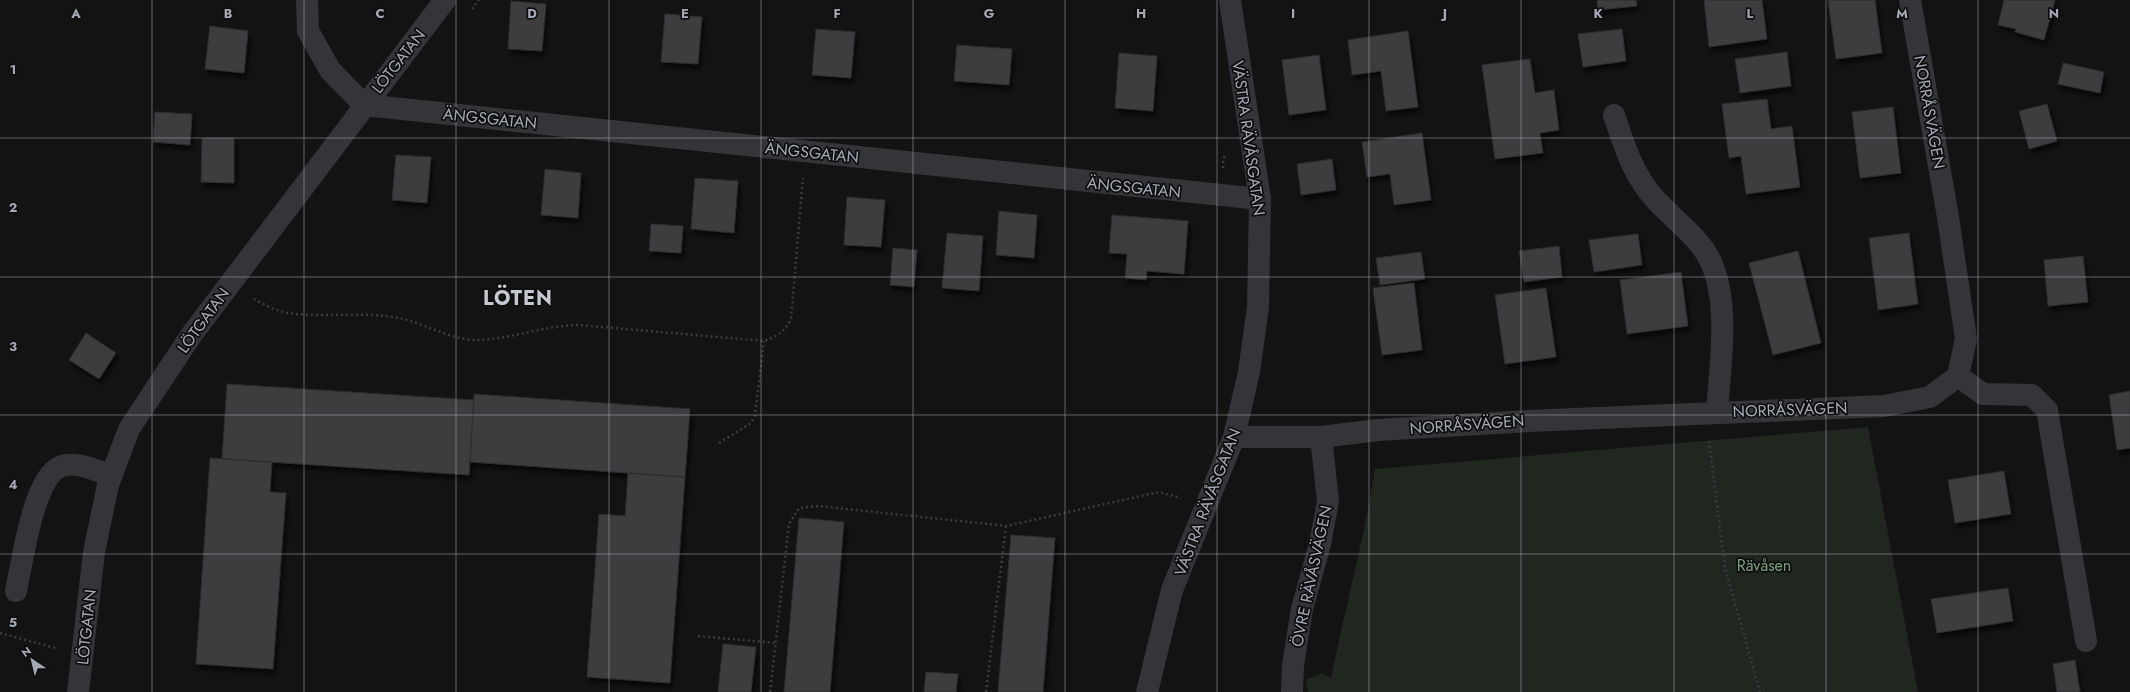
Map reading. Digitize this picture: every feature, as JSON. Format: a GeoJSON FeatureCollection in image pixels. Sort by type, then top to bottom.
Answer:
{"type":"FeatureCollection","features":[{"type":"Feature","properties":{"kind":"street"},"geometry":{"type":"LineString","coordinates":[[307,0],[308,31],[330,70],[364,105]]}},
{"type":"Feature","properties":{"kind":"street","name":"LÖTGATAN"},"geometry":{"type":"LineString","coordinates":[[78,692],[94,552],[111,475],[129,429],[192,334],[445,0]]}},
{"type":"Feature","properties":{"kind":"street","name":"VÄSTRA RÄVÅSGATAN"},"geometry":{"type":"LineString","coordinates":[[1147,692],[1172,590],[1234,437],[1249,372],[1258,308],[1260,199],[1230,0]]}},
{"type":"Feature","properties":{"kind":"street","name":"NORRÅSVÄGEN"},"geometry":{"type":"LineString","coordinates":[[1234,437],[1321,437],[1401,428],[1717,412],[1884,406],[1930,397],[1958,376],[1966,339],[1948,217],[1910,0]]}},
{"type":"Feature","properties":{"kind":"street","name":"ÄNGSGATAN"},"geometry":{"type":"LineString","coordinates":[[364,105],[1260,199]]}},
{"type":"Feature","properties":{"kind":"street"},"geometry":{"type":"LineString","coordinates":[[1614,116],[1630,164],[1654,198],[1690,233],[1710,260],[1720,285],[1722,343],[1717,412]]}},
{"type":"Feature","properties":{"kind":"street"},"geometry":{"type":"LineString","coordinates":[[1958,376],[1983,394],[2032,395],[2047,410],[2086,641]]}},
{"type":"Feature","properties":{"kind":"street","name":"ÖVRE RÄVÅSVÄGEN"},"geometry":{"type":"LineString","coordinates":[[1292,692],[1293,665],[1302,609],[1320,544],[1328,501],[1321,437]]}},
{"type":"Feature","properties":{"kind":"street"},"geometry":{"type":"LineString","coordinates":[[16,591],[35,504],[42,487],[54,471],[61,466],[75,465],[111,475]]}},
{"type":"Feature","properties":{"kind":"path"},"geometry":{"type":"LineString","coordinates":[[229,284],[256,300],[287,313],[388,316],[415,321],[469,340],[500,338],[563,325],[579,325],[764,341],[776,338],[788,326],[791,319],[805,152]]}},
{"type":"Feature","properties":{"kind":"path"},"geometry":{"type":"LineString","coordinates":[[1226,196],[1223,160],[1227,152]]}},
{"type":"Feature","properties":{"kind":"path"},"geometry":{"type":"LineString","coordinates":[[719,443],[751,423],[755,416],[764,341]]}},
{"type":"Feature","properties":{"kind":"path"},"geometry":{"type":"LineString","coordinates":[[1717,412],[1709,440],[1725,568],[1760,692]]}},
{"type":"Feature","properties":{"kind":"path"},"geometry":{"type":"LineString","coordinates":[[770,692],[788,524],[799,508],[818,506],[1006,526],[1159,492],[1184,500]]}},
{"type":"Feature","properties":{"kind":"path"},"geometry":{"type":"LineString","coordinates":[[986,692],[1006,526]]}},
{"type":"Feature","properties":{"kind":"path"},"geometry":{"type":"LineString","coordinates":[[0,633],[82,656]]}},
{"type":"Feature","properties":{"kind":"path"},"geometry":{"type":"LineString","coordinates":[[698,636],[776,643]]}},
{"type":"Feature","properties":{"kind":"green space","name":"Rävåsen"},"geometry":{"type":"Polygon","coordinates":[[[1868,427],[1918,692],[1308,692],[1306,680],[1322,673],[1331,678],[1371,495],[1375,469],[1868,427]]]}},
{"type":"Feature","properties":{"kind":"building"},"geometry":{"type":"Polygon","coordinates":[[[1597,0],[1636,0],[1637,6],[1598,10],[1597,0]]]}},
{"type":"Feature","properties":{"kind":"building"},"geometry":{"type":"Polygon","coordinates":[[[1704,0],[1762,0],[1767,39],[1709,47],[1704,0]]]}},
{"type":"Feature","properties":{"kind":"building"},"geometry":{"type":"Polygon","coordinates":[[[1828,0],[1875,0],[1882,53],[1836,59],[1828,0]]]}},
{"type":"Feature","properties":{"kind":"building"},"geometry":{"type":"Polygon","coordinates":[[[2004,0],[2055,0],[2044,40],[2015,32],[2016,29],[1998,25],[2004,0]]]}},
{"type":"Feature","properties":{"kind":"building"},"geometry":{"type":"Polygon","coordinates":[[[511,1],[546,4],[542,51],[508,49],[511,1]]]}},
{"type":"Feature","properties":{"kind":"building"},"geometry":{"type":"Polygon","coordinates":[[[665,14],[702,17],[698,64],[661,62],[665,14]]]}},
{"type":"Feature","properties":{"kind":"building"},"geometry":{"type":"Polygon","coordinates":[[[210,26],[248,31],[244,73],[205,69],[210,26]]]}},
{"type":"Feature","properties":{"kind":"building"},"geometry":{"type":"Polygon","coordinates":[[[816,29],[855,32],[851,78],[812,75],[816,29]]]}},
{"type":"Feature","properties":{"kind":"building"},"geometry":{"type":"Polygon","coordinates":[[[1622,29],[1626,61],[1583,67],[1578,34],[1622,29]]]}},
{"type":"Feature","properties":{"kind":"building"},"geometry":{"type":"Polygon","coordinates":[[[1408,31],[1418,107],[1386,111],[1381,71],[1352,75],[1348,40],[1408,31]]]}},
{"type":"Feature","properties":{"kind":"building"},"geometry":{"type":"Polygon","coordinates":[[[957,45],[1012,49],[1009,85],[954,81],[957,45]]]}},
{"type":"Feature","properties":{"kind":"building"},"geometry":{"type":"Polygon","coordinates":[[[1787,52],[1791,86],[1740,93],[1735,59],[1787,52]]]}},
{"type":"Feature","properties":{"kind":"building"},"geometry":{"type":"Polygon","coordinates":[[[1119,53],[1157,56],[1153,111],[1115,108],[1119,53]]]}},
{"type":"Feature","properties":{"kind":"building"},"geometry":{"type":"Polygon","coordinates":[[[1319,55],[1326,110],[1289,115],[1282,60],[1319,55]]]}},
{"type":"Feature","properties":{"kind":"building"},"geometry":{"type":"Polygon","coordinates":[[[1530,59],[1535,93],[1554,90],[1559,130],[1540,133],[1543,153],[1495,159],[1482,65],[1530,59]]]}},
{"type":"Feature","properties":{"kind":"building"},"geometry":{"type":"Polygon","coordinates":[[[2063,63],[2104,72],[2100,93],[2058,84],[2063,63]]]}},
{"type":"Feature","properties":{"kind":"building"},"geometry":{"type":"Polygon","coordinates":[[[1767,99],[1771,129],[1792,126],[1800,187],[1746,194],[1741,156],[1729,158],[1722,104],[1767,99]]]}},
{"type":"Feature","properties":{"kind":"building"},"geometry":{"type":"Polygon","coordinates":[[[2047,104],[2057,141],[2029,149],[2019,111],[2047,104]]]}},
{"type":"Feature","properties":{"kind":"building"},"geometry":{"type":"Polygon","coordinates":[[[1893,107],[1901,173],[1860,178],[1852,112],[1893,107]]]}},
{"type":"Feature","properties":{"kind":"building"},"geometry":{"type":"Polygon","coordinates":[[[155,112],[192,114],[190,145],[153,142],[155,112]]]}},
{"type":"Feature","properties":{"kind":"building"},"geometry":{"type":"Polygon","coordinates":[[[1422,133],[1431,200],[1394,205],[1390,174],[1367,177],[1362,142],[1422,133]]]}},
{"type":"Feature","properties":{"kind":"building"},"geometry":{"type":"Polygon","coordinates":[[[202,138],[234,138],[234,183],[201,182],[202,138]]]}},
{"type":"Feature","properties":{"kind":"building"},"geometry":{"type":"Polygon","coordinates":[[[396,155],[431,157],[427,203],[392,200],[396,155]]]}},
{"type":"Feature","properties":{"kind":"building"},"geometry":{"type":"Polygon","coordinates":[[[1332,159],[1336,190],[1301,195],[1297,164],[1332,159]]]}},
{"type":"Feature","properties":{"kind":"building"},"geometry":{"type":"Polygon","coordinates":[[[545,169],[581,173],[578,218],[541,215],[545,169]]]}},
{"type":"Feature","properties":{"kind":"building"},"geometry":{"type":"Polygon","coordinates":[[[695,178],[738,181],[734,233],[691,229],[695,178]]]}},
{"type":"Feature","properties":{"kind":"building"},"geometry":{"type":"Polygon","coordinates":[[[847,197],[885,200],[881,247],[844,245],[847,197]]]}},
{"type":"Feature","properties":{"kind":"building"},"geometry":{"type":"Polygon","coordinates":[[[999,211],[1037,215],[1034,258],[996,255],[999,211]]]}},
{"type":"Feature","properties":{"kind":"building"},"geometry":{"type":"Polygon","coordinates":[[[1112,215],[1188,221],[1184,274],[1147,271],[1146,280],[1125,278],[1127,254],[1109,253],[1112,215]]]}},
{"type":"Feature","properties":{"kind":"building"},"geometry":{"type":"Polygon","coordinates":[[[651,224],[683,226],[681,253],[649,251],[651,224]]]}},
{"type":"Feature","properties":{"kind":"building"},"geometry":{"type":"Polygon","coordinates":[[[947,233],[983,236],[979,291],[942,288],[947,233]]]}},
{"type":"Feature","properties":{"kind":"building"},"geometry":{"type":"Polygon","coordinates":[[[1909,233],[1918,304],[1878,310],[1869,238],[1909,233]]]}},
{"type":"Feature","properties":{"kind":"building"},"geometry":{"type":"Polygon","coordinates":[[[1638,234],[1642,265],[1594,272],[1589,240],[1638,234]]]}},
{"type":"Feature","properties":{"kind":"building"},"geometry":{"type":"Polygon","coordinates":[[[1559,246],[1562,277],[1524,282],[1519,251],[1559,246]]]}},
{"type":"Feature","properties":{"kind":"building"},"geometry":{"type":"Polygon","coordinates":[[[893,248],[917,250],[914,287],[890,285],[893,248]]]}},
{"type":"Feature","properties":{"kind":"building"},"geometry":{"type":"Polygon","coordinates":[[[1798,251],[1821,343],[1773,355],[1749,263],[1798,251]]]}},
{"type":"Feature","properties":{"kind":"building"},"geometry":{"type":"Polygon","coordinates":[[[1421,252],[1425,279],[1380,285],[1376,258],[1421,252]]]}},
{"type":"Feature","properties":{"kind":"building"},"geometry":{"type":"Polygon","coordinates":[[[2083,256],[2088,302],[2048,306],[2044,260],[2083,256]]]}},
{"type":"Feature","properties":{"kind":"building"},"geometry":{"type":"Polygon","coordinates":[[[1681,272],[1688,326],[1627,334],[1620,280],[1681,272]]]}},
{"type":"Feature","properties":{"kind":"building"},"geometry":{"type":"Polygon","coordinates":[[[1414,283],[1422,350],[1382,355],[1373,288],[1414,283]]]}},
{"type":"Feature","properties":{"kind":"building"},"geometry":{"type":"Polygon","coordinates":[[[1546,288],[1556,357],[1505,364],[1495,295],[1546,288]]]}},
{"type":"Feature","properties":{"kind":"building"},"geometry":{"type":"Polygon","coordinates":[[[86,333],[116,353],[99,379],[69,360],[86,333]]]}},
{"type":"Feature","properties":{"kind":"building"},"geometry":{"type":"Polygon","coordinates":[[[227,384],[474,400],[469,475],[222,459],[227,384]]]}},
{"type":"Feature","properties":{"kind":"building"},"geometry":{"type":"Polygon","coordinates":[[[2130,391],[2130,448],[2117,450],[2109,395],[2130,391]]]}},
{"type":"Feature","properties":{"kind":"building"},"geometry":{"type":"Polygon","coordinates":[[[474,394],[690,409],[685,477],[470,462],[474,394]]]}},
{"type":"Feature","properties":{"kind":"building"},"geometry":{"type":"Polygon","coordinates":[[[210,458],[272,462],[270,492],[286,493],[273,669],[196,664],[210,458]]]}},
{"type":"Feature","properties":{"kind":"building"},"geometry":{"type":"Polygon","coordinates":[[[2004,471],[2011,514],[1955,523],[1948,480],[2004,471]]]}},
{"type":"Feature","properties":{"kind":"building"},"geometry":{"type":"Polygon","coordinates":[[[628,473],[685,477],[670,683],[587,677],[599,514],[625,516],[628,473]]]}},
{"type":"Feature","properties":{"kind":"building"},"geometry":{"type":"Polygon","coordinates":[[[799,518],[844,522],[830,692],[784,692],[799,518]]]}},
{"type":"Feature","properties":{"kind":"building"},"geometry":{"type":"Polygon","coordinates":[[[1011,535],[1055,538],[1043,692],[998,692],[1011,535]]]}},
{"type":"Feature","properties":{"kind":"building"},"geometry":{"type":"Polygon","coordinates":[[[2008,588],[2013,621],[1937,633],[1931,599],[2008,588]]]}},
{"type":"Feature","properties":{"kind":"building"},"geometry":{"type":"Polygon","coordinates":[[[723,644],[756,647],[751,692],[718,692],[723,644]]]}},
{"type":"Feature","properties":{"kind":"building"},"geometry":{"type":"Polygon","coordinates":[[[2075,660],[2080,692],[2057,692],[2053,664],[2075,660]]]}},
{"type":"Feature","properties":{"kind":"building"},"geometry":{"type":"Polygon","coordinates":[[[926,672],[958,674],[956,692],[924,692],[926,672]]]}},
{"type":"Feature","properties":{"kind":"district","name":"LÖTEN"},"geometry":{"type":"Point","coordinates":[518,298]}}]}
